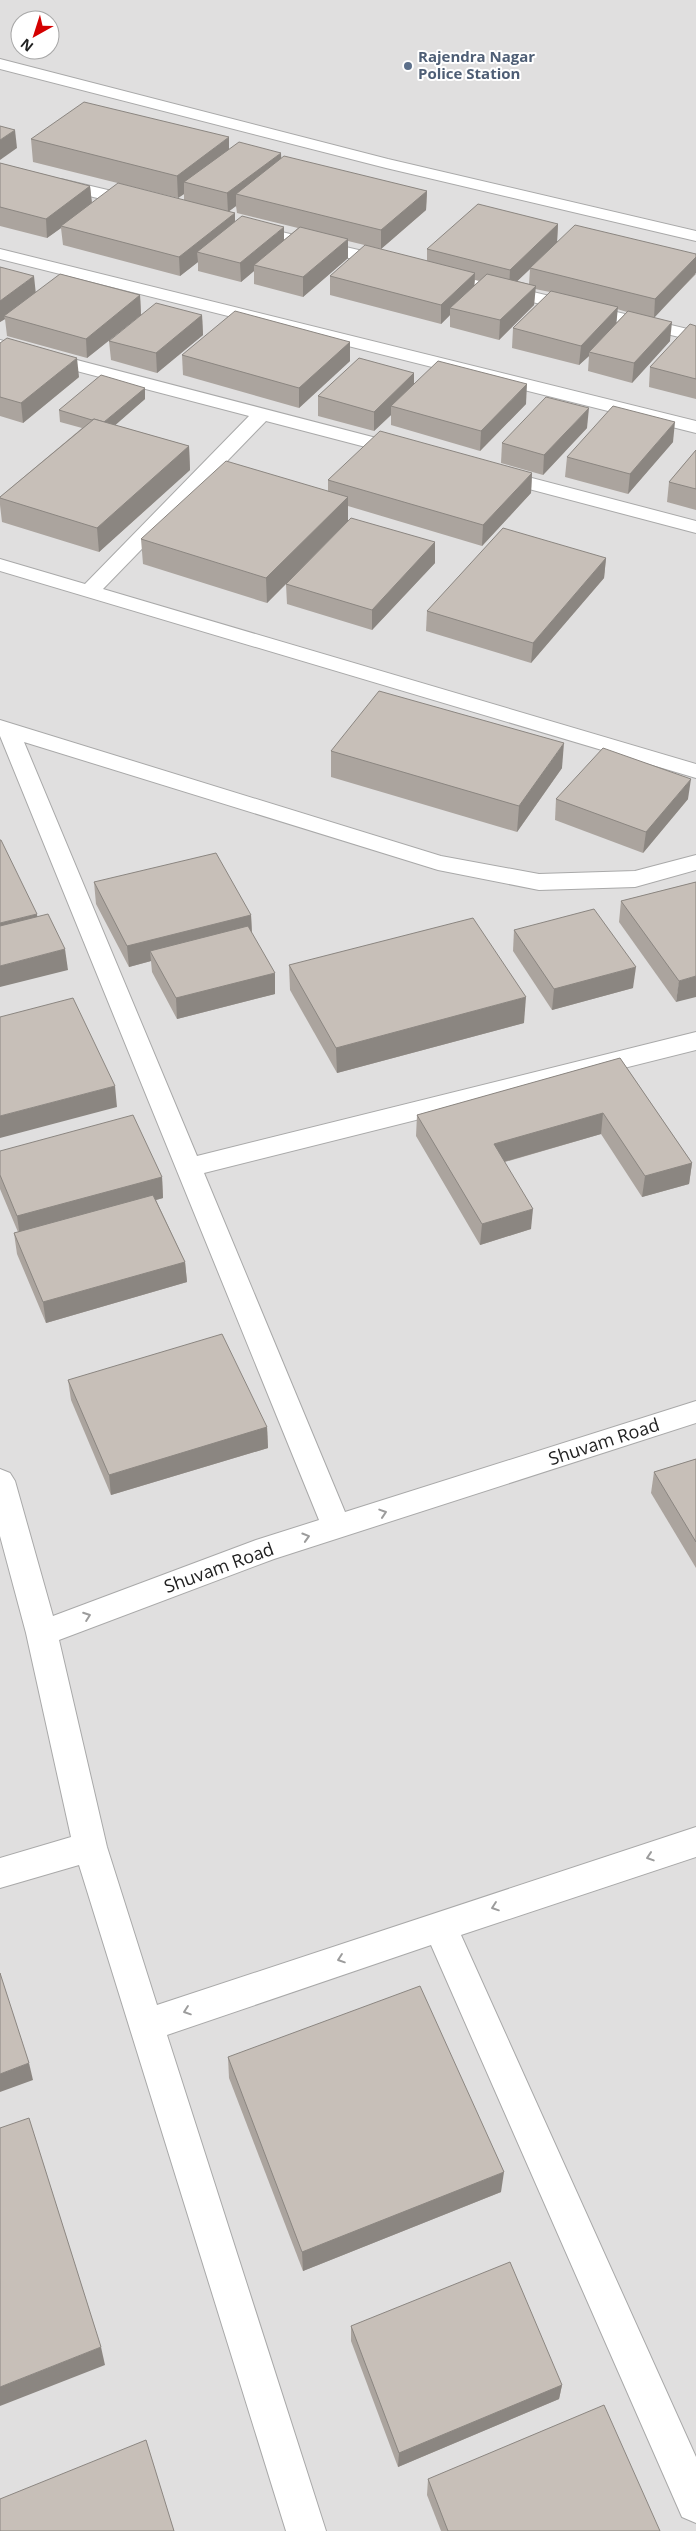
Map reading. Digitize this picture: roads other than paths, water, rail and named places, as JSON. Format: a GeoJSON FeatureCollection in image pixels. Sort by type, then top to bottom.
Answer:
{"type":"FeatureCollection","features":[{"type":"Feature","properties":{"kind":"street"},"geometry":{"type":"LineString","coordinates":[[0,64],[386,162],[696,236]]}},
{"type":"Feature","properties":{"kind":"street"},"geometry":{"type":"LineString","coordinates":[[61,184],[157,207]]}},
{"type":"Feature","properties":{"kind":"street"},"geometry":{"type":"LineString","coordinates":[[234,226],[696,336]]}},
{"type":"Feature","properties":{"kind":"street"},"geometry":{"type":"LineString","coordinates":[[0,254],[696,427]]}},
{"type":"Feature","properties":{"kind":"street"},"geometry":{"type":"LineString","coordinates":[[0,345],[426,456]]}},
{"type":"Feature","properties":{"kind":"street"},"geometry":{"type":"LineString","coordinates":[[89,591],[262,414]]}},
{"type":"Feature","properties":{"kind":"street"},"geometry":{"type":"LineString","coordinates":[[474,469],[696,527]]}},
{"type":"Feature","properties":{"kind":"street"},"geometry":{"type":"LineString","coordinates":[[0,565],[696,771]]}},
{"type":"Feature","properties":{"kind":"street"},"geometry":{"type":"LineString","coordinates":[[4,728],[438,863],[539,882],[634,879],[696,862]]}},
{"type":"Feature","properties":{"kind":"street"},"geometry":{"type":"LineString","coordinates":[[4,728],[336,1528]]}},
{"type":"Feature","properties":{"kind":"street"},"geometry":{"type":"LineString","coordinates":[[188,1168],[696,1041]]}},
{"type":"Feature","properties":{"kind":"street","name":"Shuvam Road"},"geometry":{"type":"LineString","coordinates":[[42,1633],[267,1549],[696,1412]]}},
{"type":"Feature","properties":{"kind":"street"},"geometry":{"type":"LineString","coordinates":[[0,1481],[42,1633],[90,1848],[306,2531]]}},
{"type":"Feature","properties":{"kind":"street"},"geometry":{"type":"LineString","coordinates":[[147,2025],[696,1842]]}},
{"type":"Feature","properties":{"kind":"street"},"geometry":{"type":"LineString","coordinates":[[0,1873],[90,1848]]}},
{"type":"Feature","properties":{"kind":"street"},"geometry":{"type":"LineString","coordinates":[[440,1926],[696,2503]]}},
{"type":"Feature","properties":{"kind":"place","name":"Rajendra Nagar Police Station"},"geometry":{"type":"Point","coordinates":[408,66]}}]}
